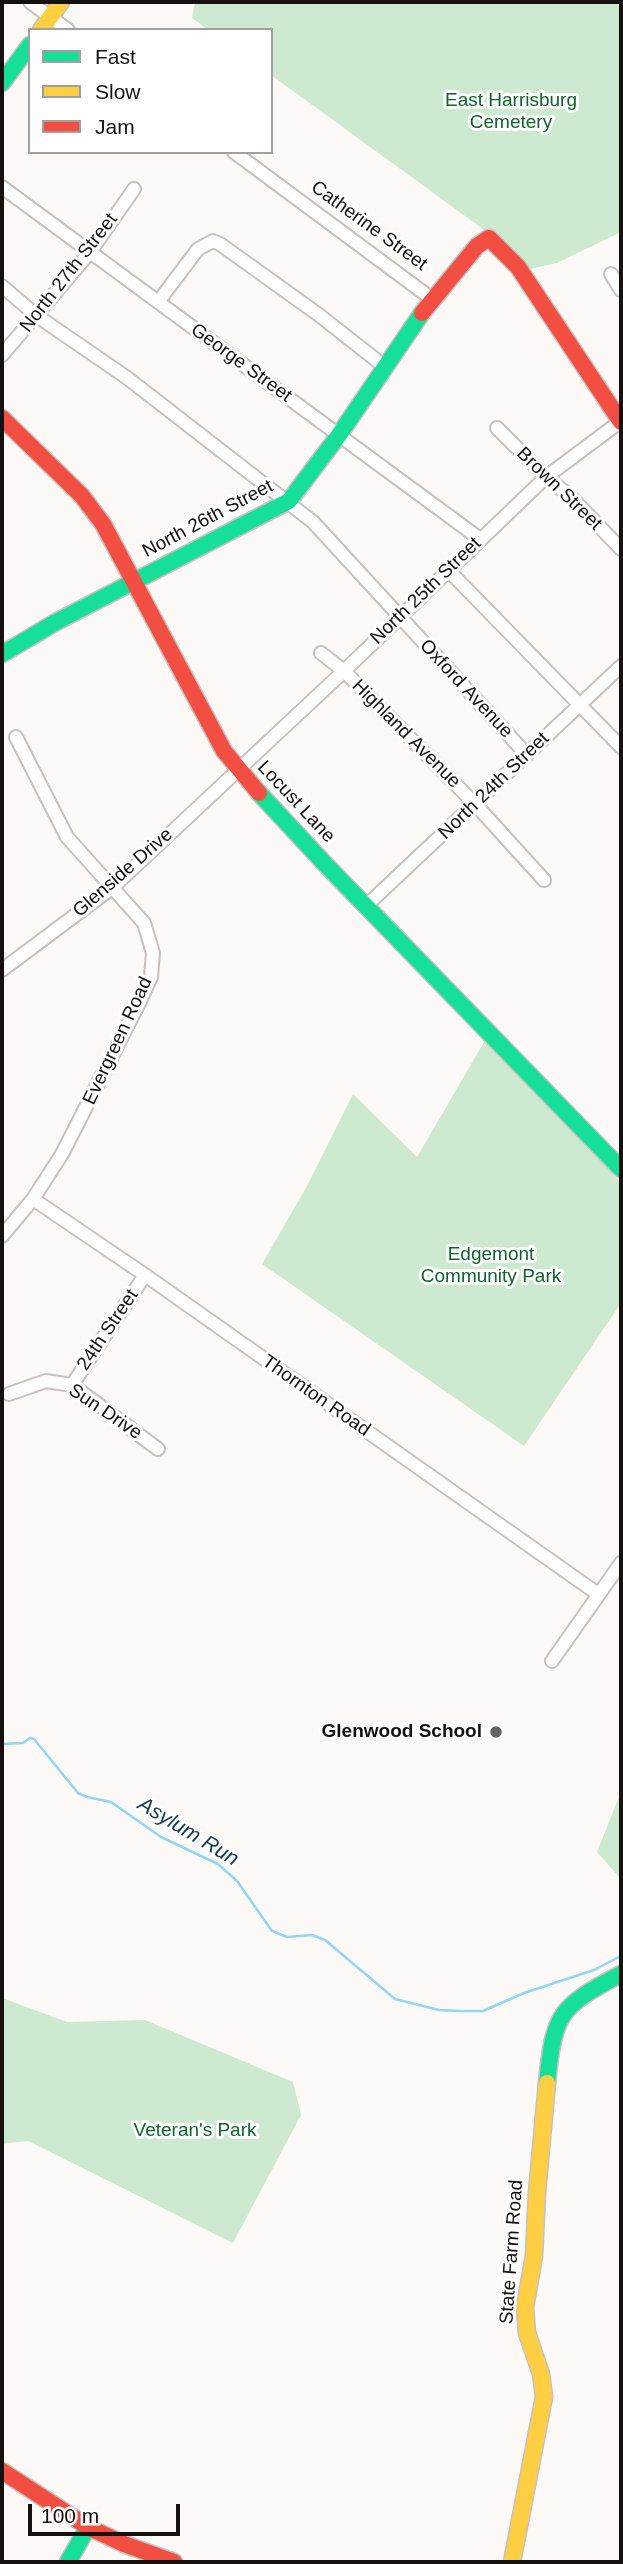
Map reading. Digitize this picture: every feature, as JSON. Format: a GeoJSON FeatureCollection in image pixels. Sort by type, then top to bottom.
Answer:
{"type":"FeatureCollection","features":[{"type":"Feature","properties":{"kind":"street"},"geometry":{"type":"LineString","coordinates":[[30,2],[46,23],[61,2]]}},
{"type":"Feature","properties":{"kind":"street"},"geometry":{"type":"LineString","coordinates":[[2,83],[28,48]]}},
{"type":"Feature","properties":{"kind":"street","name":"Catherine Street"},"geometry":{"type":"LineString","coordinates":[[237,154],[432,299],[477,246],[489,238],[518,267],[621,421]]}},
{"type":"Feature","properties":{"kind":"street","name":"George Street"},"geometry":{"type":"LineString","coordinates":[[2,187],[480,539]]}},
{"type":"Feature","properties":{"kind":"street","name":"North 27th Street"},"geometry":{"type":"LineString","coordinates":[[2,355],[90,252],[134,189]]}},
{"type":"Feature","properties":{"kind":"street"},"geometry":{"type":"LineString","coordinates":[[158,302],[198,249],[212,241],[319,315],[385,367]]}},
{"type":"Feature","properties":{"kind":"street"},"geometry":{"type":"LineString","coordinates":[[611,274],[621,290]]}},
{"type":"Feature","properties":{"kind":"street"},"geometry":{"type":"LineString","coordinates":[[2,286],[37,316],[126,377],[289,502]]}},
{"type":"Feature","properties":{"kind":"street","name":"North 26th Street"},"geometry":{"type":"LineString","coordinates":[[2,654],[55,622],[289,502],[339,435],[432,299]]}},
{"type":"Feature","properties":{"kind":"street","name":"Locust Lane"},"geometry":{"type":"LineString","coordinates":[[2,418],[82,496],[103,524],[224,751],[237,769],[621,1169]]}},
{"type":"Feature","properties":{"kind":"street","name":"North 25th Street"},"geometry":{"type":"LineString","coordinates":[[237,769],[344,671],[398,616],[449,571],[546,477],[621,421]]}},
{"type":"Feature","properties":{"kind":"street","name":"Brown Street"},"geometry":{"type":"LineString","coordinates":[[497,428],[546,477],[571,497],[621,549]]}},
{"type":"Feature","properties":{"kind":"street","name":"Oxford Avenue"},"geometry":{"type":"LineString","coordinates":[[289,502],[313,522],[527,755]]}},
{"type":"Feature","properties":{"kind":"street"},"geometry":{"type":"LineString","coordinates":[[449,571],[621,747]]}},
{"type":"Feature","properties":{"kind":"street","name":"Highland Avenue"},"geometry":{"type":"LineString","coordinates":[[321,653],[344,671],[475,804],[544,880]]}},
{"type":"Feature","properties":{"kind":"street","name":"North 24th Street"},"geometry":{"type":"LineString","coordinates":[[366,906],[621,666]]}},
{"type":"Feature","properties":{"kind":"street","name":"Evergreen Road"},"geometry":{"type":"LineString","coordinates":[[2,1236],[33,1199],[62,1154],[151,977],[153,953],[144,923],[67,837],[16,737]]}},
{"type":"Feature","properties":{"kind":"street","name":"Glenside Drive"},"geometry":{"type":"LineString","coordinates":[[2,970],[113,887],[237,769]]}},
{"type":"Feature","properties":{"kind":"street","name":"Thornton Road"},"geometry":{"type":"LineString","coordinates":[[33,1199],[598,1594]]}},
{"type":"Feature","properties":{"kind":"street","name":"24th Street"},"geometry":{"type":"LineString","coordinates":[[72,1385],[145,1275]]}},
{"type":"Feature","properties":{"kind":"street","name":"Sun Drive"},"geometry":{"type":"LineString","coordinates":[[9,1394],[47,1381],[72,1385],[158,1449]]}},
{"type":"Feature","properties":{"kind":"street"},"geometry":{"type":"LineString","coordinates":[[552,1661],[621,1563]]}},
{"type":"Feature","properties":{"kind":"street","name":"State Farm Road"},"geometry":{"type":"LineString","coordinates":[[512,2562],[544,2397],[541,2374],[527,2333],[525,2307],[534,2256],[551,2041],[555,2024],[574,2000],[621,1974]]}},
{"type":"Feature","properties":{"kind":"street"},"geometry":{"type":"LineString","coordinates":[[2,2471],[88,2527],[124,2544],[174,2562]]}},
{"type":"Feature","properties":{"kind":"street"},"geometry":{"type":"LineString","coordinates":[[68,2562],[88,2527]]}},
{"type":"Feature","properties":{"kind":"green space","name":"East Harrisburg Cemetery"},"geometry":{"type":"Polygon","coordinates":[[[195,2],[621,2],[621,232],[557,263],[525,270],[494,237],[273,76],[273,28],[205,28],[192,18],[195,2]]]}},
{"type":"Feature","properties":{"kind":"green space","name":"Edgemont Community Park"},"geometry":{"type":"Polygon","coordinates":[[[487,1037],[621,1183],[621,1303],[524,1446],[262,1264],[307,1186],[353,1094],[417,1157],[487,1037]]]}},
{"type":"Feature","properties":{"kind":"green space"},"geometry":{"type":"Polygon","coordinates":[[[621,1792],[621,1879],[597,1852],[621,1792]]]}},
{"type":"Feature","properties":{"kind":"green space","name":"Veteran's Park"},"geometry":{"type":"Polygon","coordinates":[[[2,1998],[67,2022],[145,2020],[293,2082],[301,2115],[233,2243],[28,2141],[2,2144],[2,1998]]]}},
{"type":"Feature","properties":{"kind":"waterway","name":"Asylum Run"},"geometry":{"type":"LineString","coordinates":[[2,1744],[23,1743],[30,1738],[34,1739],[78,1793],[111,1802],[161,1837],[218,1864],[237,1881],[272,1931],[287,1937],[312,1935],[325,1940],[395,1999],[439,2010],[483,2011],[524,1993],[594,1970],[621,1956]]}},
{"type":"Feature","properties":{"kind":"traffic: fast"},"geometry":{"type":"LineString","coordinates":[[2,83],[28,48]]}},
{"type":"Feature","properties":{"kind":"traffic: fast"},"geometry":{"type":"LineString","coordinates":[[2,654],[56,622],[289,501],[339,435],[422,313]]}},
{"type":"Feature","properties":{"kind":"traffic: fast"},"geometry":{"type":"LineString","coordinates":[[259,793],[621,1169]]}},
{"type":"Feature","properties":{"kind":"traffic: fast"},"geometry":{"type":"LineString","coordinates":[[547,2083],[553,2041],[563,2015],[584,1995],[621,1974]]}},
{"type":"Feature","properties":{"kind":"traffic: fast"},"geometry":{"type":"LineString","coordinates":[[68,2562],[88,2527]]}},
{"type":"Feature","properties":{"kind":"traffic: slow"},"geometry":{"type":"LineString","coordinates":[[42,28],[61,2]]}},
{"type":"Feature","properties":{"kind":"traffic: slow"},"geometry":{"type":"LineString","coordinates":[[512,2562],[544,2397],[541,2374],[527,2333],[525,2307],[534,2256],[547,2083]]}},
{"type":"Feature","properties":{"kind":"traffic: jam"},"geometry":{"type":"LineString","coordinates":[[422,313],[477,246],[489,238],[518,267],[621,422]]}},
{"type":"Feature","properties":{"kind":"traffic: jam"},"geometry":{"type":"LineString","coordinates":[[2,418],[82,496],[103,524],[224,751],[259,793]]}},
{"type":"Feature","properties":{"kind":"traffic: jam"},"geometry":{"type":"LineString","coordinates":[[2,2471],[88,2527],[124,2544],[174,2562]]}},
{"type":"Feature","properties":{"kind":"place","name":"Glenwood School"},"geometry":{"type":"Point","coordinates":[496,1732]}}]}
